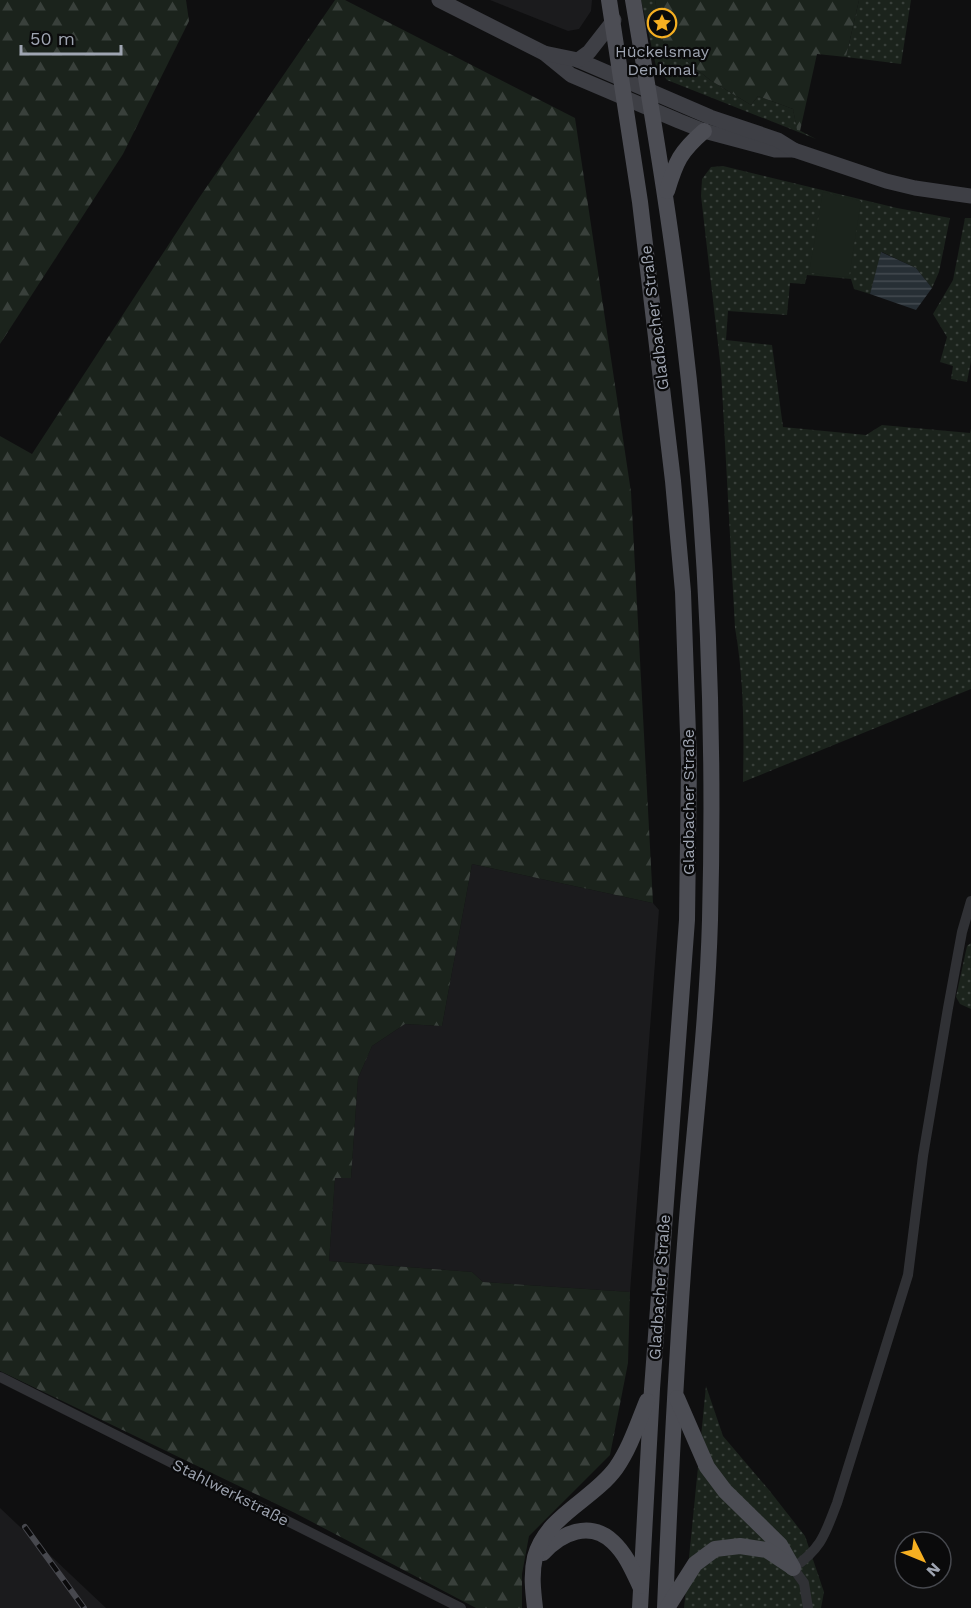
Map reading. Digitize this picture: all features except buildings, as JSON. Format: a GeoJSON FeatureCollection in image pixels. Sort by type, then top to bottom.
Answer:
{"type":"FeatureCollection","features":[{"type":"Feature","properties":{"kind":"main road"},"geometry":{"type":"LineString","coordinates":[[439,0],[544,53],[571,75],[623,98],[704,131],[775,150],[794,150]]}},
{"type":"Feature","properties":{"kind":"main road","name":"Gladbacher Straße"},"geometry":{"type":"LineString","coordinates":[[609,0],[614,20],[620,78],[646,248],[673,481],[683,592],[689,763],[687,920],[652,1389],[640,1608]]}},
{"type":"Feature","properties":{"kind":"main road","name":"Gladbacher Straße"},"geometry":{"type":"LineString","coordinates":[[633,0],[666,198],[684,339],[705,604],[711,763],[710,922],[674,1391],[666,1608]]}},
{"type":"Feature","properties":{"kind":"main road"},"geometry":{"type":"LineString","coordinates":[[578,60],[589,52],[614,20]]}},
{"type":"Feature","properties":{"kind":"main road"},"geometry":{"type":"LineString","coordinates":[[544,53],[578,60],[710,117],[778,140],[794,150],[886,181],[915,188],[971,196]]}},
{"type":"Feature","properties":{"kind":"main road"},"geometry":{"type":"LineString","coordinates":[[666,198],[676,163],[686,147],[704,131]]}},
{"type":"Feature","properties":{"kind":"main road"},"geometry":{"type":"LineString","coordinates":[[535,1608],[533,1569],[536,1554],[557,1521],[599,1486],[615,1468],[629,1446],[652,1389]]}},
{"type":"Feature","properties":{"kind":"main road"},"geometry":{"type":"LineString","coordinates":[[674,1391],[707,1467],[725,1491],[780,1545],[793,1568]]}},
{"type":"Feature","properties":{"kind":"main road"},"geometry":{"type":"LineString","coordinates":[[533,1569],[540,1556],[561,1536],[582,1530],[596,1532],[606,1536],[625,1556],[642,1589]]}},
{"type":"Feature","properties":{"kind":"main road"},"geometry":{"type":"LineString","coordinates":[[666,1608],[696,1564],[716,1549],[740,1546],[767,1550],[793,1568]]}},
{"type":"Feature","properties":{"kind":"street"},"geometry":{"type":"LineString","coordinates":[[808,1608],[804,1583],[793,1568],[810,1556],[824,1538],[908,1275],[923,1156],[962,932],[971,901]]}},
{"type":"Feature","properties":{"kind":"street","name":"Stahlwerkstraße"},"geometry":{"type":"LineString","coordinates":[[0,1377],[461,1608]]}},
{"type":"Feature","properties":{"kind":"shaded area"},"geometry":{"type":"Polygon","coordinates":[[[490,0],[592,0],[591,11],[579,29],[568,31],[490,0]]]}},
{"type":"Feature","properties":{"kind":"shaded area"},"geometry":{"type":"Polygon","coordinates":[[[881,252],[916,268],[932,288],[916,310],[870,294],[881,252]]]}},
{"type":"Feature","properties":{"kind":"shaded area"},"geometry":{"type":"Polygon","coordinates":[[[472,864],[653,903],[659,910],[630,1292],[483,1282],[472,1272],[329,1261],[335,1177],[351,1178],[358,1078],[372,1046],[405,1024],[442,1026],[472,864]]]}},
{"type":"Feature","properties":{"kind":"shaded area"},"geometry":{"type":"Polygon","coordinates":[[[0,1508],[106,1608],[0,1608],[0,1508]]]}},
{"type":"Feature","properties":{"kind":"green space"},"geometry":{"type":"Polygon","coordinates":[[[0,0],[186,0],[189,21],[123,154],[0,344],[0,0]]]}},
{"type":"Feature","properties":{"kind":"green space"},"geometry":{"type":"Polygon","coordinates":[[[335,0],[345,0],[575,118],[631,492],[653,903],[472,864],[442,1026],[405,1024],[372,1046],[358,1078],[351,1178],[335,1178],[329,1261],[472,1272],[483,1282],[630,1292],[628,1363],[610,1455],[529,1536],[522,1574],[522,1608],[476,1608],[295,1513],[0,1371],[0,436],[32,454],[199,198],[335,0]]]}},
{"type":"Feature","properties":{"kind":"green space"},"geometry":{"type":"Polygon","coordinates":[[[641,0],[655,0],[663,42],[710,80],[751,105],[758,96],[793,109],[797,129],[816,139],[667,80],[656,66],[641,0]]]}},
{"type":"Feature","properties":{"kind":"green space"},"geometry":{"type":"Polygon","coordinates":[[[655,0],[859,0],[846,57],[817,54],[800,131],[797,130],[793,109],[758,96],[751,105],[710,80],[663,42],[655,0]]]}},
{"type":"Feature","properties":{"kind":"green space"},"geometry":{"type":"Polygon","coordinates":[[[859,0],[911,0],[901,64],[846,57],[859,0]]]}},
{"type":"Feature","properties":{"kind":"green space"},"geometry":{"type":"Polygon","coordinates":[[[723,166],[897,208],[950,218],[939,272],[932,288],[916,268],[882,252],[870,294],[854,289],[851,279],[807,275],[805,284],[790,283],[787,315],[728,311],[726,340],[772,345],[783,427],[866,435],[882,425],[970,433],[971,429],[971,689],[743,782],[742,685],[735,628],[721,370],[701,196],[702,179],[711,167],[723,166]]]}},
{"type":"Feature","properties":{"kind":"green space"},"geometry":{"type":"Polygon","coordinates":[[[823,192],[861,201],[849,277],[809,273],[823,192]]]}},
{"type":"Feature","properties":{"kind":"green space"},"geometry":{"type":"Polygon","coordinates":[[[965,218],[971,218],[971,361],[967,382],[951,379],[953,366],[940,362],[947,337],[933,314],[953,280],[965,218]]]}},
{"type":"Feature","properties":{"kind":"green space"},"geometry":{"type":"Polygon","coordinates":[[[971,943],[971,1009],[960,1004],[956,997],[967,946],[971,943]]]}},
{"type":"Feature","properties":{"kind":"green space"},"geometry":{"type":"Polygon","coordinates":[[[706,1386],[723,1436],[805,1536],[824,1592],[821,1608],[684,1608],[706,1386]]]}},
{"type":"Feature","properties":{"kind":"railway"},"geometry":{"type":"LineString","coordinates":[[25,1527],[84,1608]]}},
{"type":"Feature","properties":{"kind":"place","name":"Hückelsmay Denkmal"},"geometry":{"type":"Point","coordinates":[662,23]}}]}
